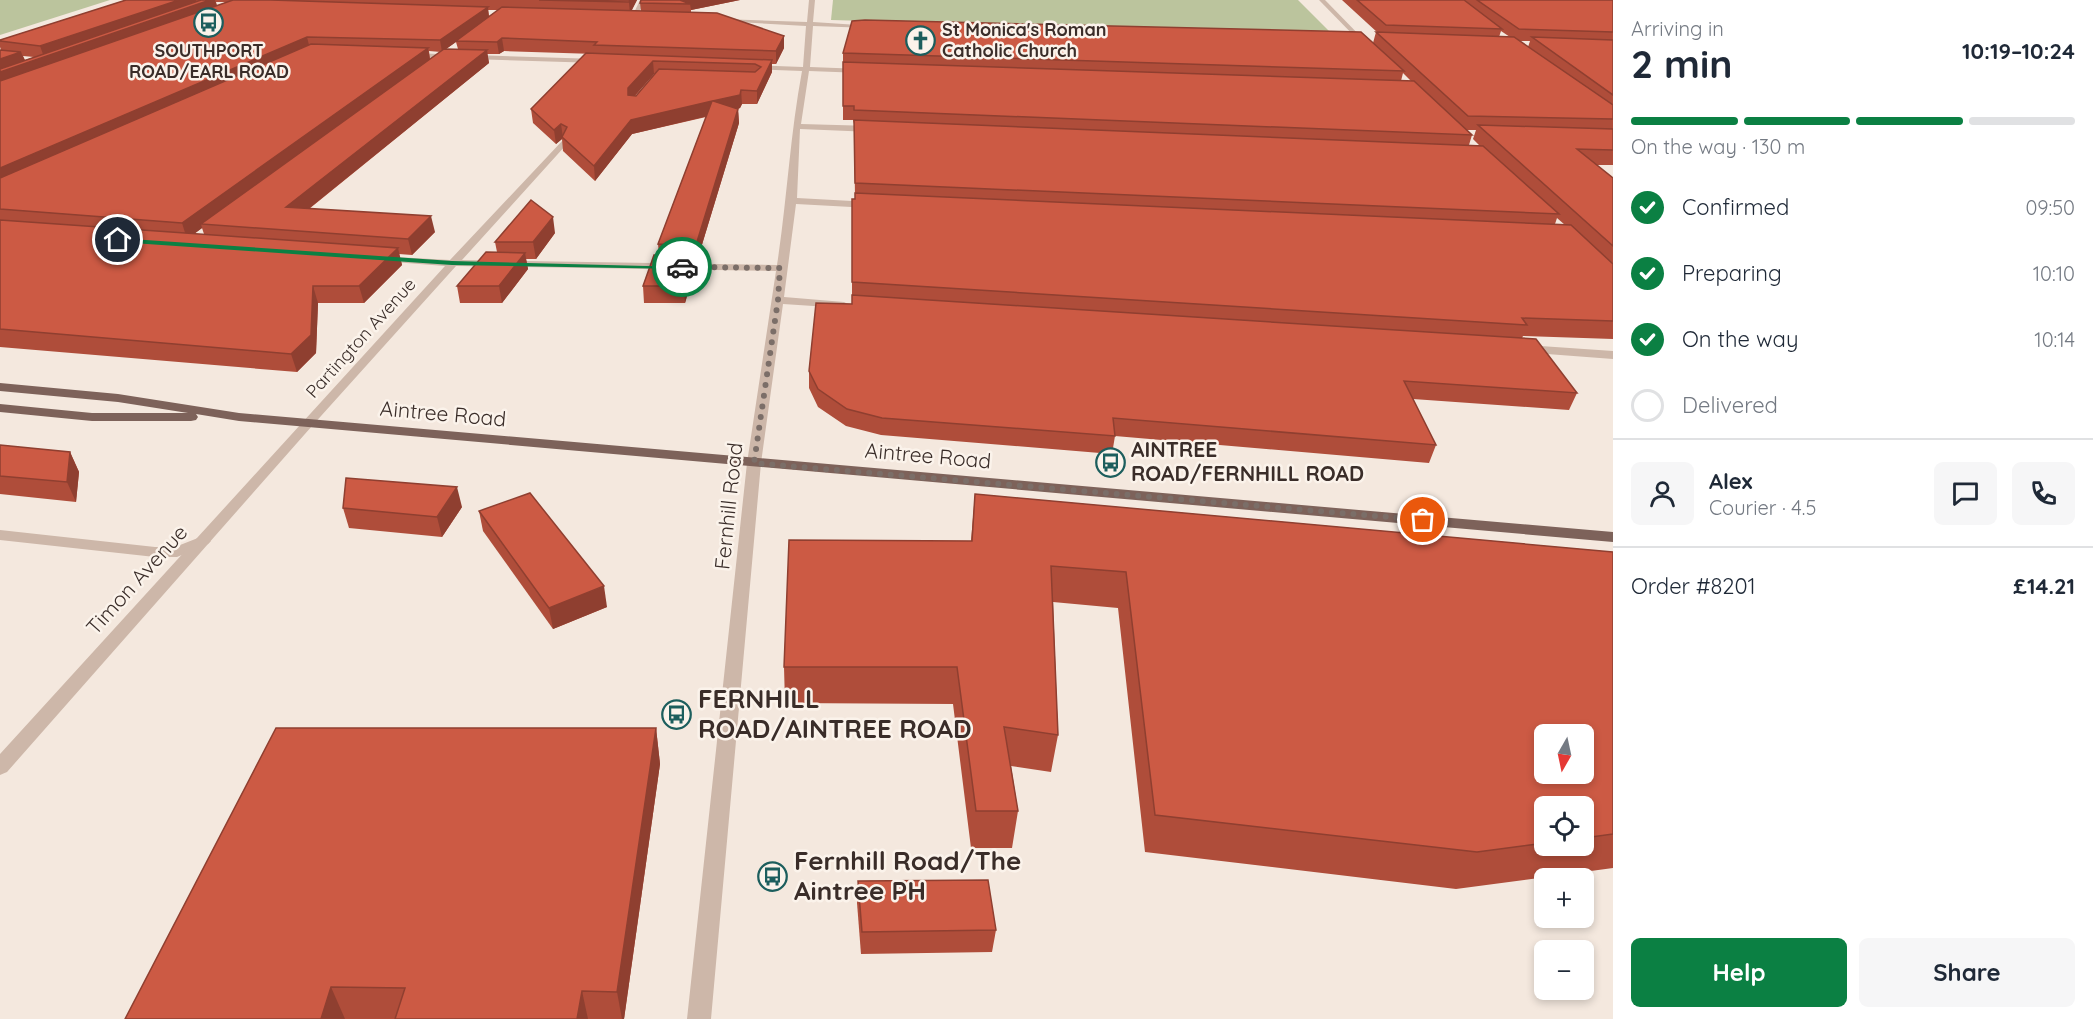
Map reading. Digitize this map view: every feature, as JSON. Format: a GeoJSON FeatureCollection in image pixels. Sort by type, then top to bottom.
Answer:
{"type":"FeatureCollection","features":[{"type":"Feature","properties":{"kind":"main road","name":"Aintree Road"},"geometry":{"type":"LineString","coordinates":[[0,387],[118,398],[239,417],[1613,537]]}},
{"type":"Feature","properties":{"kind":"main road","name":"Aintree Road"},"geometry":{"type":"LineString","coordinates":[[0,408],[92,417],[239,417]]}},
{"type":"Feature","properties":{"kind":"street"},"geometry":{"type":"LineString","coordinates":[[633,18],[643,0]]}},
{"type":"Feature","properties":{"kind":"street","name":"Fernhill Road"},"geometry":{"type":"LineString","coordinates":[[699,1019],[754,463],[778,300],[780,268],[792,201],[796,126],[806,69],[808,24],[812,0]]}},
{"type":"Feature","properties":{"kind":"street"},"geometry":{"type":"LineString","coordinates":[[1322,0],[1376,55]]}},
{"type":"Feature","properties":{"kind":"street"},"geometry":{"type":"LineString","coordinates":[[621,18],[644,18]]}},
{"type":"Feature","properties":{"kind":"street"},"geometry":{"type":"LineString","coordinates":[[715,21],[878,26]]}},
{"type":"Feature","properties":{"kind":"street"},"geometry":{"type":"LineString","coordinates":[[1349,40],[1372,41]]}},
{"type":"Feature","properties":{"kind":"street"},"geometry":{"type":"LineString","coordinates":[[435,63],[454,49]]}},
{"type":"Feature","properties":{"kind":"street"},"geometry":{"type":"LineString","coordinates":[[397,55],[607,61]]}},
{"type":"Feature","properties":{"kind":"street"},"geometry":{"type":"LineString","coordinates":[[746,66],[877,72]]}},
{"type":"Feature","properties":{"kind":"street"},"geometry":{"type":"LineString","coordinates":[[796,126],[878,129]]}},
{"type":"Feature","properties":{"kind":"street","name":"Partington Avenue"},"geometry":{"type":"LineString","coordinates":[[307,423],[563,143]]}},
{"type":"Feature","properties":{"kind":"street"},"geometry":{"type":"LineString","coordinates":[[792,201],[887,205]]}},
{"type":"Feature","properties":{"kind":"street"},"geometry":{"type":"LineString","coordinates":[[369,257],[452,263],[780,268]]}},
{"type":"Feature","properties":{"kind":"street"},"geometry":{"type":"LineString","coordinates":[[778,300],[862,306]]}},
{"type":"Feature","properties":{"kind":"street"},"geometry":{"type":"LineString","coordinates":[[1518,349],[1613,355]]}},
{"type":"Feature","properties":{"kind":"street","name":"Timon Avenue"},"geometry":{"type":"LineString","coordinates":[[0,767],[307,423]]}},
{"type":"Feature","properties":{"kind":"street"},"geometry":{"type":"LineString","coordinates":[[0,535],[155,552],[177,552],[203,541]]}},
{"type":"Feature","properties":{"kind":"green space"},"geometry":{"type":"Polygon","coordinates":[[[0,0],[110,0],[0,35],[0,0]]]}},
{"type":"Feature","properties":{"kind":"green space"},"geometry":{"type":"Polygon","coordinates":[[[833,0],[1298,0],[1332,34],[831,20],[833,0]]]}},
{"type":"Feature","properties":{"kind":"building"},"geometry":{"type":"Polygon","coordinates":[[[126,0],[179,0],[40,46],[0,41],[0,40],[126,0]]]}},
{"type":"Feature","properties":{"kind":"building"},"geometry":{"type":"Polygon","coordinates":[[[201,0],[210,0],[0,72],[0,69],[201,0]]]}},
{"type":"Feature","properties":{"kind":"building"},"geometry":{"type":"Polygon","coordinates":[[[233,0],[488,7],[440,40],[307,37],[0,168],[0,81],[233,0]]]}},
{"type":"Feature","properties":{"kind":"building"},"geometry":{"type":"Polygon","coordinates":[[[539,0],[630,0],[629,2],[539,0]]]}},
{"type":"Feature","properties":{"kind":"building"},"geometry":{"type":"Polygon","coordinates":[[[641,0],[680,0],[690,4],[640,3],[641,0]]]}},
{"type":"Feature","properties":{"kind":"building"},"geometry":{"type":"Polygon","coordinates":[[[1357,0],[1464,0],[1502,29],[1386,25],[1357,0]]]}},
{"type":"Feature","properties":{"kind":"building"},"geometry":{"type":"Polygon","coordinates":[[[1477,0],[1613,0],[1613,32],[1519,29],[1477,0]]]}},
{"type":"Feature","properties":{"kind":"building"},"geometry":{"type":"Polygon","coordinates":[[[502,7],[717,13],[784,36],[776,51],[594,45],[597,42],[502,38],[497,42],[456,41],[502,7]]]}},
{"type":"Feature","properties":{"kind":"building"},"geometry":{"type":"Polygon","coordinates":[[[852,21],[1361,32],[1404,71],[843,53],[852,21]]]}},
{"type":"Feature","properties":{"kind":"building"},"geometry":{"type":"Polygon","coordinates":[[[1376,32],[1514,37],[1613,105],[1613,119],[1468,116],[1376,32]]]}},
{"type":"Feature","properties":{"kind":"building"},"geometry":{"type":"Polygon","coordinates":[[[1532,37],[1613,40],[1613,95],[1532,37]]]}},
{"type":"Feature","properties":{"kind":"building"},"geometry":{"type":"Polygon","coordinates":[[[311,44],[428,48],[182,223],[0,209],[0,178],[311,44]]]}},
{"type":"Feature","properties":{"kind":"building"},"geometry":{"type":"Polygon","coordinates":[[[444,49],[487,50],[286,207],[431,216],[408,239],[201,224],[444,49]]]}},
{"type":"Feature","properties":{"kind":"building"},"geometry":{"type":"Polygon","coordinates":[[[0,50],[21,52],[0,59],[0,50]]]}},
{"type":"Feature","properties":{"kind":"building"},"geometry":{"type":"Polygon","coordinates":[[[586,53],[772,60],[757,91],[741,90],[740,95],[713,101],[738,109],[696,245],[658,244],[712,101],[631,120],[594,166],[562,137],[567,127],[561,124],[554,130],[531,109],[586,53]],[[653,61],[628,88],[628,95],[636,96],[659,69],[755,72],[761,67],[755,64],[653,61]]]}},
{"type":"Feature","properties":{"kind":"building"},"geometry":{"type":"Polygon","coordinates":[[[843,62],[1414,81],[1472,135],[854,110],[854,106],[843,106],[843,62]]]}},
{"type":"Feature","properties":{"kind":"building"},"geometry":{"type":"Polygon","coordinates":[[[854,120],[1483,146],[1559,214],[855,183],[854,120]]]}},
{"type":"Feature","properties":{"kind":"building"},"geometry":{"type":"Polygon","coordinates":[[[1478,125],[1613,129],[1613,150],[1577,149],[1613,178],[1613,246],[1478,125]]]}},
{"type":"Feature","properties":{"kind":"building"},"geometry":{"type":"Polygon","coordinates":[[[855,193],[1571,225],[1613,264],[1613,321],[1522,318],[1527,325],[852,282],[852,199],[855,199],[855,193]]]}},
{"type":"Feature","properties":{"kind":"building"},"geometry":{"type":"Polygon","coordinates":[[[531,200],[553,217],[533,242],[495,242],[531,200]]]}},
{"type":"Feature","properties":{"kind":"building"},"geometry":{"type":"Polygon","coordinates":[[[0,220],[398,248],[359,286],[313,286],[311,335],[291,354],[0,329],[0,220]]]}},
{"type":"Feature","properties":{"kind":"building"},"geometry":{"type":"Polygon","coordinates":[[[486,252],[525,253],[499,286],[457,286],[486,252]]]}},
{"type":"Feature","properties":{"kind":"building"},"geometry":{"type":"Polygon","coordinates":[[[654,255],[693,255],[684,286],[643,286],[654,255]]]}},
{"type":"Feature","properties":{"kind":"building"},"geometry":{"type":"Polygon","coordinates":[[[852,295],[1536,339],[1577,393],[1404,381],[1436,445],[1113,418],[1115,436],[882,418],[847,409],[818,389],[809,371],[816,303],[852,304],[852,295]]]}},
{"type":"Feature","properties":{"kind":"building"},"geometry":{"type":"Polygon","coordinates":[[[0,445],[70,452],[67,482],[0,476],[0,445]]]}},
{"type":"Feature","properties":{"kind":"building"},"geometry":{"type":"Polygon","coordinates":[[[346,478],[457,487],[437,517],[343,508],[346,478]]]}},
{"type":"Feature","properties":{"kind":"building"},"geometry":{"type":"Polygon","coordinates":[[[530,493],[604,586],[549,608],[479,511],[530,493]]]}},
{"type":"Feature","properties":{"kind":"building"},"geometry":{"type":"Polygon","coordinates":[[[975,494],[1613,552],[1613,834],[1594,837],[1594,796],[1534,796],[1534,844],[1477,852],[1155,815],[1126,572],[1051,566],[1058,735],[1004,727],[1018,811],[976,811],[957,667],[784,667],[789,540],[972,541],[975,494]]]}},
{"type":"Feature","properties":{"kind":"building"},"geometry":{"type":"Polygon","coordinates":[[[276,728],[656,728],[617,992],[582,991],[577,1019],[395,1019],[405,988],[331,987],[321,1019],[125,1019],[276,728]]]}},
{"type":"Feature","properties":{"kind":"building"},"geometry":{"type":"Polygon","coordinates":[[[988,880],[996,930],[862,932],[858,881],[988,880]]]}},
{"type":"Feature","properties":{"kind":"way so far"},"geometry":{"type":"LineString","coordinates":[[682,267],[780,268],[778,300],[754,463],[1423,520]]}},
{"type":"Feature","properties":{"kind":"place","name":"SOUTHPORT ROAD/EARL ROAD"},"geometry":{"type":"Point","coordinates":[209,22]}},
{"type":"Feature","properties":{"kind":"place","name":"St Monica's Roman Catholic Church"},"geometry":{"type":"Point","coordinates":[921,40]}},
{"type":"Feature","properties":{"kind":"place","name":"AINTREE ROAD/FERNHILL ROAD"},"geometry":{"type":"Point","coordinates":[1110,462]}},
{"type":"Feature","properties":{"kind":"place","name":"FERNHILL ROAD/AINTREE ROAD"},"geometry":{"type":"Point","coordinates":[677,714]}},
{"type":"Feature","properties":{"kind":"place","name":"Fernhill Road/The Aintree PH"},"geometry":{"type":"Point","coordinates":[773,876]}},
{"type":"Feature","properties":{"kind":"route"},"geometry":{"type":"LineString","coordinates":[[118,240],[452,263],[682,267]]}}]}
